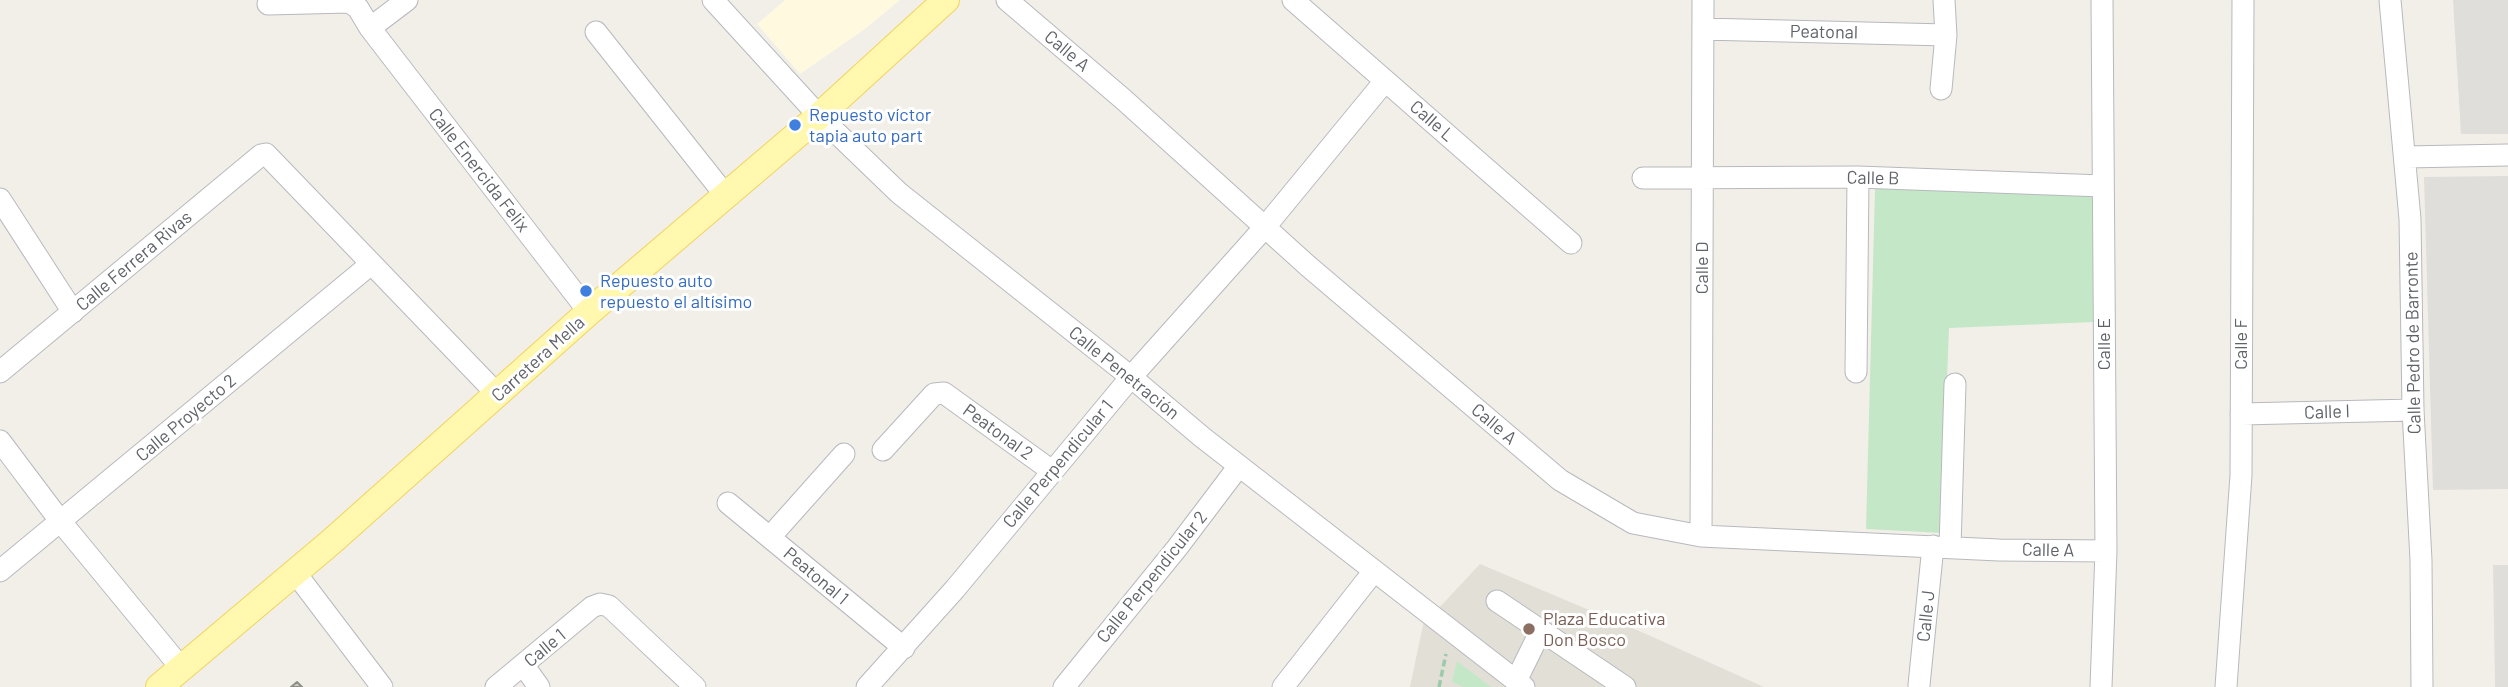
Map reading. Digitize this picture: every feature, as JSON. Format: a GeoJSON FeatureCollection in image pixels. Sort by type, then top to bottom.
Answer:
{"type":"FeatureCollection","features":[{"type":"Feature","properties":{"kind":"main road","name":"Carretera Mella"},"geometry":{"type":"LineString","coordinates":[[159,687],[331,542],[589,312],[819,116],[946,0]]}},
{"type":"Feature","properties":{"kind":"street"},"geometry":{"type":"LineString","coordinates":[[370,28],[407,0]]}},
{"type":"Feature","properties":{"kind":"street","name":"Calle Penetración"},"geometry":{"type":"LineString","coordinates":[[713,0],[819,116],[899,193],[1239,466],[1520,684]]}},
{"type":"Feature","properties":{"kind":"street","name":"Calle A"},"geometry":{"type":"LineString","coordinates":[[1007,0],[1124,99],[1308,266],[1560,480],[1633,523],[1701,536],[1941,547],[2106,551]]}},
{"type":"Feature","properties":{"kind":"street","name":"Calle L"},"geometry":{"type":"LineString","coordinates":[[1293,0],[1571,243]]}},
{"type":"Feature","properties":{"kind":"street","name":"Calle D"},"geometry":{"type":"LineString","coordinates":[[1701,536],[1703,0]]}},
{"type":"Feature","properties":{"kind":"street"},"geometry":{"type":"LineString","coordinates":[[1941,89],[1946,36],[1944,0]]}},
{"type":"Feature","properties":{"kind":"street","name":"Calle E"},"geometry":{"type":"LineString","coordinates":[[2101,687],[2106,551],[2102,0]]}},
{"type":"Feature","properties":{"kind":"street","name":"Calle F"},"geometry":{"type":"LineString","coordinates":[[2226,687],[2241,475],[2244,0]]}},
{"type":"Feature","properties":{"kind":"street","name":"Calle Pedro de Barronte"},"geometry":{"type":"LineString","coordinates":[[2390,0],[2406,157],[2413,325],[2413,410],[2421,559],[2422,687]]}},
{"type":"Feature","properties":{"kind":"street","name":"Calle Enercida Felix"},"geometry":{"type":"LineString","coordinates":[[268,4],[349,2],[358,8],[370,28],[589,312]]}},
{"type":"Feature","properties":{"kind":"street","name":"Peatonal"},"geometry":{"type":"LineString","coordinates":[[1703,29],[1946,36]]}},
{"type":"Feature","properties":{"kind":"street"},"geometry":{"type":"LineString","coordinates":[[596,32],[726,196]]}},
{"type":"Feature","properties":{"kind":"street","name":"Calle Perpendicular 1"},"geometry":{"type":"LineString","coordinates":[[867,687],[904,648],[1131,377],[1265,227],[1385,81]]}},
{"type":"Feature","properties":{"kind":"street","name":"Calle Ferrera Rivas"},"geometry":{"type":"LineString","coordinates":[[0,372],[261,155],[269,156],[371,264]]}},
{"type":"Feature","properties":{"kind":"street"},"geometry":{"type":"LineString","coordinates":[[2406,157],[2508,155]]}},
{"type":"Feature","properties":{"kind":"street"},"geometry":{"type":"LineString","coordinates":[[1856,372],[1858,177]]}},
{"type":"Feature","properties":{"kind":"street","name":"Calle B"},"geometry":{"type":"LineString","coordinates":[[1643,178],[1858,177],[2103,186]]}},
{"type":"Feature","properties":{"kind":"street"},"geometry":{"type":"LineString","coordinates":[[0,199],[73,312]]}},
{"type":"Feature","properties":{"kind":"street"},"geometry":{"type":"LineString","coordinates":[[371,264],[498,395]]}},
{"type":"Feature","properties":{"kind":"street","name":"Calle Proyecto 2"},"geometry":{"type":"LineString","coordinates":[[0,571],[371,264]]}},
{"type":"Feature","properties":{"kind":"street","name":"Calle J"},"geometry":{"type":"LineString","coordinates":[[1919,685],[1941,547],[1955,384]]}},
{"type":"Feature","properties":{"kind":"street","name":"Peatonal 2"},"geometry":{"type":"LineString","coordinates":[[883,450],[934,394],[944,394],[1052,471]]}},
{"type":"Feature","properties":{"kind":"street","name":"Calle I"},"geometry":{"type":"LineString","coordinates":[[2241,414],[2413,410]]}},
{"type":"Feature","properties":{"kind":"street"},"geometry":{"type":"LineString","coordinates":[[0,441],[61,522],[183,669]]}},
{"type":"Feature","properties":{"kind":"street"},"geometry":{"type":"LineString","coordinates":[[770,537],[844,454]]}},
{"type":"Feature","properties":{"kind":"street","name":"Calle Perpendicular 2"},"geometry":{"type":"LineString","coordinates":[[1064,687],[1177,548],[1239,466]]}},
{"type":"Feature","properties":{"kind":"street","name":"Peatonal 1"},"geometry":{"type":"LineString","coordinates":[[728,503],[904,648]]}},
{"type":"Feature","properties":{"kind":"street"},"geometry":{"type":"LineString","coordinates":[[295,571],[382,687]]}},
{"type":"Feature","properties":{"kind":"street"},"geometry":{"type":"LineString","coordinates":[[1283,687],[1374,571]]}},
{"type":"Feature","properties":{"kind":"street"},"geometry":{"type":"LineString","coordinates":[[1497,601],[1625,687]]}},
{"type":"Feature","properties":{"kind":"street","name":"Calle 1"},"geometry":{"type":"LineString","coordinates":[[496,687],[592,607],[600,604],[609,606],[695,687]]}},
{"type":"Feature","properties":{"kind":"street"},"geometry":{"type":"LineString","coordinates":[[1520,684],[1541,630]]}},
{"type":"Feature","properties":{"kind":"street"},"geometry":{"type":"LineString","coordinates":[[524,666],[539,687]]}},
{"type":"Feature","properties":{"kind":"path"},"geometry":{"type":"LineString","coordinates":[[1439,687],[1444,626]]}},
{"type":"Feature","properties":{"kind":"shaded area"},"geometry":{"type":"Polygon","coordinates":[[[785,0],[900,0],[865,29],[800,74],[757,24],[785,0]]]}},
{"type":"Feature","properties":{"kind":"shaded area"},"geometry":{"type":"Polygon","coordinates":[[[2453,0],[2508,0],[2508,134],[2461,134],[2453,0]]]}},
{"type":"Feature","properties":{"kind":"shaded area"},"geometry":{"type":"Polygon","coordinates":[[[2508,176],[2508,489],[2433,490],[2424,177],[2508,176]]]}},
{"type":"Feature","properties":{"kind":"shaded area","name":"Plaza Educativa Don Bosco"},"geometry":{"type":"Polygon","coordinates":[[[1480,564],[1764,687],[1410,687],[1423,625],[1480,564]]]}},
{"type":"Feature","properties":{"kind":"shaded area"},"geometry":{"type":"Polygon","coordinates":[[[2493,565],[2508,565],[2508,687],[2495,687],[2493,565]]]}},
{"type":"Feature","properties":{"kind":"green space"},"geometry":{"type":"Polygon","coordinates":[[[1875,189],[2092,191],[2094,322],[1949,328],[1941,533],[1866,529],[1875,189]]]}},
{"type":"Feature","properties":{"kind":"green space"},"geometry":{"type":"Polygon","coordinates":[[[1457,661],[1491,687],[1464,687],[1452,682],[1457,661]]]}},
{"type":"Feature","properties":{"kind":"place","name":"Repuesto víctor tapia auto part"},"geometry":{"type":"Point","coordinates":[795,125]}},
{"type":"Feature","properties":{"kind":"place","name":"Repuesto auto repuesto el altísimo"},"geometry":{"type":"Point","coordinates":[586,291]}},
{"type":"Feature","properties":{"kind":"place","name":"Plaza Educativa Don Bosco"},"geometry":{"type":"Point","coordinates":[1529,629]}}]}
